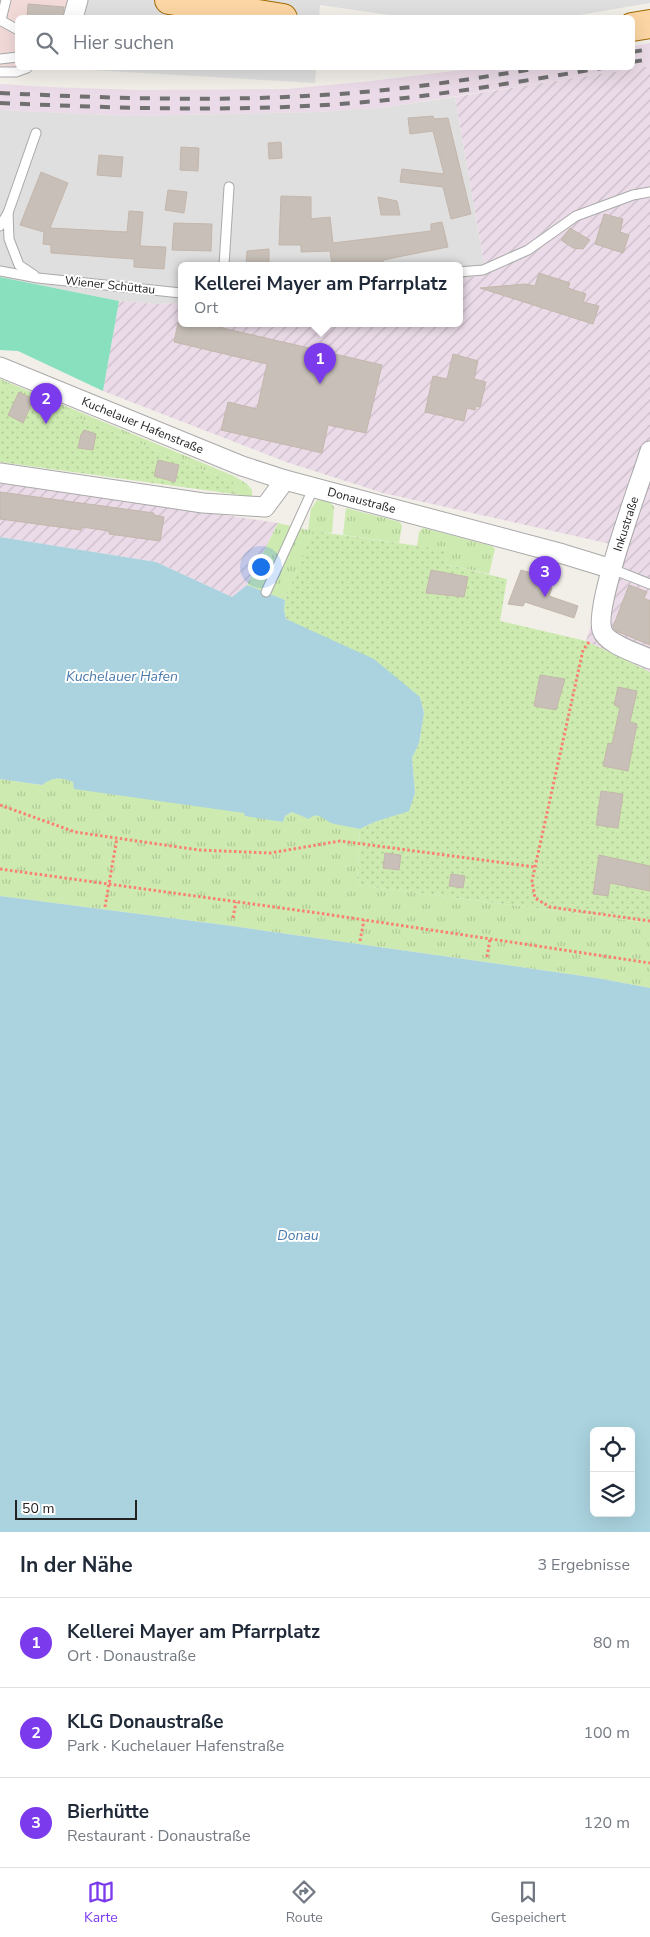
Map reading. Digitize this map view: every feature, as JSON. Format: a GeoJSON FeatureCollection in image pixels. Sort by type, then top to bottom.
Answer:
{"type":"FeatureCollection","features":[{"type":"Feature","properties":{"kind":"main road"},"geometry":{"type":"LineString","coordinates":[[169,0],[264,15]]}},
{"type":"Feature","properties":{"kind":"main road"},"geometry":{"type":"LineString","coordinates":[[635,27],[650,24]]}},
{"type":"Feature","properties":{"kind":"street"},"geometry":{"type":"LineString","coordinates":[[74,15],[78,0]]}},
{"type":"Feature","properties":{"kind":"street","name":"Kuchelauer Hafenstraße"},"geometry":{"type":"LineString","coordinates":[[0,367],[242,466],[285,480]]}},
{"type":"Feature","properties":{"kind":"street","name":"Inkustraße"},"geometry":{"type":"LineString","coordinates":[[612,569],[650,451]]}},
{"type":"Feature","properties":{"kind":"street"},"geometry":{"type":"LineString","coordinates":[[0,473],[202,503],[265,507],[285,480]]}},
{"type":"Feature","properties":{"kind":"street","name":"Donaustraße"},"geometry":{"type":"LineString","coordinates":[[285,480],[563,554],[612,569]]}},
{"type":"Feature","properties":{"kind":"street"},"geometry":{"type":"LineString","coordinates":[[612,569],[601,614],[602,630],[608,640],[650,659]]}},
{"type":"Feature","properties":{"kind":"lane"},"geometry":{"type":"LineString","coordinates":[[6,0],[0,20],[15,28]]}},
{"type":"Feature","properties":{"kind":"lane"},"geometry":{"type":"LineString","coordinates":[[0,59],[15,57]]}},
{"type":"Feature","properties":{"kind":"lane"},"geometry":{"type":"LineString","coordinates":[[0,72],[22,70]]}},
{"type":"Feature","properties":{"kind":"lane"},"geometry":{"type":"LineString","coordinates":[[0,226],[8,213],[36,133]]}},
{"type":"Feature","properties":{"kind":"lane"},"geometry":{"type":"LineString","coordinates":[[224,262],[229,187]]}},
{"type":"Feature","properties":{"kind":"lane"},"geometry":{"type":"LineString","coordinates":[[463,272],[483,270],[528,250],[576,216],[633,195],[650,192]]}},
{"type":"Feature","properties":{"kind":"lane"},"geometry":{"type":"LineString","coordinates":[[8,213],[9,239],[19,265],[38,278]]}},
{"type":"Feature","properties":{"kind":"lane","name":"Wiener Schüttau"},"geometry":{"type":"LineString","coordinates":[[0,271],[38,278],[178,293]]}},
{"type":"Feature","properties":{"kind":"lane"},"geometry":{"type":"LineString","coordinates":[[266,592],[313,488]]}},
{"type":"Feature","properties":{"kind":"lane"},"geometry":{"type":"LineString","coordinates":[[612,569],[650,584]]}},
{"type":"Feature","properties":{"kind":"path"},"geometry":{"type":"LineString","coordinates":[[602,630],[583,650],[532,881],[535,898],[550,907],[650,921]]}},
{"type":"Feature","properties":{"kind":"path"},"geometry":{"type":"LineString","coordinates":[[0,806],[75,832],[199,850],[270,853],[340,841],[535,867]]}},
{"type":"Feature","properties":{"kind":"path"},"geometry":{"type":"LineString","coordinates":[[105,907],[117,838]]}},
{"type":"Feature","properties":{"kind":"path"},"geometry":{"type":"LineString","coordinates":[[0,869],[364,920],[650,964]]}},
{"type":"Feature","properties":{"kind":"path"},"geometry":{"type":"LineString","coordinates":[[233,918],[236,902]]}},
{"type":"Feature","properties":{"kind":"path"},"geometry":{"type":"LineString","coordinates":[[360,941],[364,920]]}},
{"type":"Feature","properties":{"kind":"path"},"geometry":{"type":"LineString","coordinates":[[487,957],[490,939]]}},
{"type":"Feature","properties":{"kind":"shaded area"},"geometry":{"type":"Polygon","coordinates":[[[0,0],[75,0],[71,15],[15,15],[15,68],[0,67],[0,0]]]}},
{"type":"Feature","properties":{"kind":"shaded area"},"geometry":{"type":"Polygon","coordinates":[[[75,0],[650,0],[650,3],[580,15],[389,15],[320,5],[319,15],[71,15],[75,0]]]}},
{"type":"Feature","properties":{"kind":"shaded area"},"geometry":{"type":"Polygon","coordinates":[[[650,43],[650,66],[635,68],[635,46],[650,43]]]}},
{"type":"Feature","properties":{"kind":"shaded area"},"geometry":{"type":"Polygon","coordinates":[[[650,66],[650,672],[586,641],[615,545],[383,493],[286,462],[103,391],[119,301],[155,304],[178,303],[178,327],[463,327],[463,279],[486,274],[455,97],[625,70],[635,70],[635,68],[650,66]]]}},
{"type":"Feature","properties":{"kind":"shaded area"},"geometry":{"type":"Polygon","coordinates":[[[91,70],[316,70],[315,83],[91,70]]]}},
{"type":"Feature","properties":{"kind":"shaded area"},"geometry":{"type":"Polygon","coordinates":[[[462,70],[624,70],[387,107],[317,112],[133,116],[0,110],[0,84],[139,90],[287,89],[462,70]]]}},
{"type":"Feature","properties":{"kind":"shaded area"},"geometry":{"type":"Polygon","coordinates":[[[455,97],[486,275],[463,279],[463,262],[178,262],[178,303],[155,304],[119,301],[0,277],[0,110],[133,116],[317,112],[387,107],[455,97]]]}},
{"type":"Feature","properties":{"kind":"shaded area"},"geometry":{"type":"Polygon","coordinates":[[[0,483],[278,523],[247,585],[232,597],[156,562],[0,537],[0,483]]]}},
{"type":"Feature","properties":{"kind":"green space"},"geometry":{"type":"Polygon","coordinates":[[[0,277],[119,301],[103,391],[18,351],[0,350],[0,277]]]}},
{"type":"Feature","properties":{"kind":"green space"},"geometry":{"type":"Polygon","coordinates":[[[0,379],[234,476],[247,484],[252,490],[252,497],[234,494],[237,484],[0,385],[0,379]]]}},
{"type":"Feature","properties":{"kind":"green space"},"geometry":{"type":"Polygon","coordinates":[[[0,385],[237,484],[234,494],[0,462],[0,385]]]}},
{"type":"Feature","properties":{"kind":"green space"},"geometry":{"type":"Polygon","coordinates":[[[317,500],[329,501],[334,507],[332,533],[313,532],[285,600],[247,585],[278,523],[308,530],[311,509],[317,500]]]}},
{"type":"Feature","properties":{"kind":"green space"},"geometry":{"type":"Polygon","coordinates":[[[346,508],[400,522],[402,526],[399,543],[343,535],[346,508]]]}},
{"type":"Feature","properties":{"kind":"green space"},"geometry":{"type":"Polygon","coordinates":[[[423,528],[492,546],[495,549],[489,574],[445,564],[446,550],[417,546],[419,532],[423,528]]]}},
{"type":"Feature","properties":{"kind":"green space"},"geometry":{"type":"Polygon","coordinates":[[[313,531],[447,550],[445,564],[507,579],[500,621],[586,641],[650,672],[650,923],[357,885],[360,829],[409,810],[415,793],[412,758],[419,743],[424,712],[420,697],[286,619],[284,610],[285,600],[313,531]]]}},
{"type":"Feature","properties":{"kind":"green space"},"geometry":{"type":"Polygon","coordinates":[[[62,778],[73,782],[245,813],[283,822],[285,816],[293,812],[308,818],[313,815],[322,816],[330,822],[360,829],[357,885],[650,923],[650,988],[597,978],[232,926],[0,896],[0,779],[42,785],[50,779],[62,778]]]}},
{"type":"Feature","properties":{"kind":"water","name":"Kuchelauer Hafen"},"geometry":{"type":"Polygon","coordinates":[[[0,537],[156,562],[232,597],[247,585],[285,600],[284,610],[286,619],[374,659],[420,697],[424,713],[419,743],[412,758],[415,793],[409,811],[360,829],[331,823],[320,816],[309,819],[292,812],[285,816],[283,822],[245,816],[244,813],[74,789],[73,782],[64,779],[53,779],[42,785],[0,779],[0,537]]]}},
{"type":"Feature","properties":{"kind":"water","name":"Donau"},"geometry":{"type":"Polygon","coordinates":[[[0,896],[232,926],[597,978],[650,988],[650,1532],[0,1532],[0,896]]]}},
{"type":"Feature","properties":{"kind":"building"},"geometry":{"type":"Polygon","coordinates":[[[28,4],[64,7],[63,15],[27,15],[28,4]]]}},
{"type":"Feature","properties":{"kind":"building"},"geometry":{"type":"Polygon","coordinates":[[[433,116],[434,119],[448,118],[471,214],[451,219],[443,187],[400,182],[402,169],[444,174],[433,131],[410,134],[408,118],[433,116]]]}},
{"type":"Feature","properties":{"kind":"building"},"geometry":{"type":"Polygon","coordinates":[[[281,142],[282,158],[269,159],[268,143],[281,142]]]}},
{"type":"Feature","properties":{"kind":"building"},"geometry":{"type":"Polygon","coordinates":[[[181,147],[199,148],[198,171],[180,170],[181,147]]]}},
{"type":"Feature","properties":{"kind":"building"},"geometry":{"type":"Polygon","coordinates":[[[99,155],[123,157],[121,177],[97,175],[99,155]]]}},
{"type":"Feature","properties":{"kind":"building"},"geometry":{"type":"Polygon","coordinates":[[[41,172],[68,183],[50,228],[127,232],[129,211],[143,212],[140,246],[166,247],[164,269],[134,267],[134,259],[51,253],[51,245],[43,244],[44,232],[20,225],[41,172]]]}},
{"type":"Feature","properties":{"kind":"building"},"geometry":{"type":"Polygon","coordinates":[[[168,190],[187,192],[184,213],[165,210],[168,190]]]}},
{"type":"Feature","properties":{"kind":"building"},"geometry":{"type":"Polygon","coordinates":[[[281,196],[311,197],[311,219],[330,217],[333,243],[431,231],[431,224],[442,222],[448,247],[383,260],[383,262],[332,262],[330,251],[301,252],[301,245],[279,245],[281,196]]]}},
{"type":"Feature","properties":{"kind":"building"},"geometry":{"type":"Polygon","coordinates":[[[378,197],[397,201],[400,215],[381,215],[378,197]]]}},
{"type":"Feature","properties":{"kind":"building"},"geometry":{"type":"Polygon","coordinates":[[[604,214],[623,219],[620,232],[629,235],[623,253],[595,244],[604,214]]]}},
{"type":"Feature","properties":{"kind":"building"},"geometry":{"type":"Polygon","coordinates":[[[174,223],[212,224],[211,251],[172,250],[174,223]]]}},
{"type":"Feature","properties":{"kind":"building"},"geometry":{"type":"Polygon","coordinates":[[[570,228],[590,240],[583,249],[573,248],[561,240],[570,228]]]}},
{"type":"Feature","properties":{"kind":"building"},"geometry":{"type":"Polygon","coordinates":[[[269,249],[269,262],[246,262],[247,251],[269,249]]]}},
{"type":"Feature","properties":{"kind":"building"},"geometry":{"type":"Polygon","coordinates":[[[539,273],[570,283],[568,288],[586,294],[583,302],[599,306],[593,324],[480,288],[525,284],[535,286],[539,273]]]}},
{"type":"Feature","properties":{"kind":"building"},"geometry":{"type":"Polygon","coordinates":[[[178,323],[178,327],[218,327],[382,365],[366,433],[328,425],[322,453],[221,430],[228,402],[257,409],[267,364],[174,342],[178,323]]]}},
{"type":"Feature","properties":{"kind":"building"},"geometry":{"type":"Polygon","coordinates":[[[453,354],[478,361],[474,379],[486,382],[480,407],[476,406],[475,410],[467,408],[464,421],[425,412],[433,376],[447,379],[453,354]]]}},
{"type":"Feature","properties":{"kind":"building"},"geometry":{"type":"Polygon","coordinates":[[[19,392],[31,398],[29,402],[32,403],[23,423],[8,415],[19,392]]]}},
{"type":"Feature","properties":{"kind":"building"},"geometry":{"type":"Polygon","coordinates":[[[84,430],[96,434],[93,450],[78,448],[81,434],[84,430]]]}},
{"type":"Feature","properties":{"kind":"building"},"geometry":{"type":"Polygon","coordinates":[[[158,460],[179,465],[175,482],[154,476],[158,460]]]}},
{"type":"Feature","properties":{"kind":"building"},"geometry":{"type":"Polygon","coordinates":[[[0,492],[154,513],[154,515],[164,517],[160,541],[109,534],[109,531],[82,527],[81,530],[0,519],[0,492]]]}},
{"type":"Feature","properties":{"kind":"building"},"geometry":{"type":"Polygon","coordinates":[[[431,570],[468,577],[464,597],[426,593],[431,570]]]}},
{"type":"Feature","properties":{"kind":"building"},"geometry":{"type":"Polygon","coordinates":[[[521,570],[535,574],[532,582],[552,588],[549,596],[578,606],[574,618],[525,602],[523,606],[508,604],[521,570]]]}},
{"type":"Feature","properties":{"kind":"building"},"geometry":{"type":"Polygon","coordinates":[[[629,585],[647,592],[644,598],[650,601],[650,645],[616,631],[613,627],[629,585]]]}},
{"type":"Feature","properties":{"kind":"building"},"geometry":{"type":"Polygon","coordinates":[[[540,675],[565,679],[556,710],[534,706],[540,675]]]}},
{"type":"Feature","properties":{"kind":"building"},"geometry":{"type":"Polygon","coordinates":[[[618,687],[637,691],[630,722],[637,724],[628,771],[603,766],[608,743],[612,744],[620,707],[614,705],[618,687]]]}},
{"type":"Feature","properties":{"kind":"building"},"geometry":{"type":"Polygon","coordinates":[[[601,791],[623,794],[618,828],[596,825],[601,791]]]}},
{"type":"Feature","properties":{"kind":"building"},"geometry":{"type":"Polygon","coordinates":[[[385,853],[401,855],[399,870],[383,868],[385,853]]]}},
{"type":"Feature","properties":{"kind":"building"},"geometry":{"type":"Polygon","coordinates":[[[599,855],[650,866],[650,891],[610,883],[608,896],[593,894],[599,855]]]}},
{"type":"Feature","properties":{"kind":"building"},"geometry":{"type":"Polygon","coordinates":[[[451,874],[465,876],[463,888],[449,886],[451,874]]]}},
{"type":"Feature","properties":{"kind":"railway"},"geometry":{"type":"LineString","coordinates":[[635,52],[650,49]]}},
{"type":"Feature","properties":{"kind":"railway"},"geometry":{"type":"LineString","coordinates":[[635,62],[650,59]]}},
{"type":"Feature","properties":{"kind":"railway"},"geometry":{"type":"LineString","coordinates":[[0,93],[161,98],[282,97],[404,88],[527,70]]}},
{"type":"Feature","properties":{"kind":"railway"},"geometry":{"type":"LineString","coordinates":[[0,103],[213,109],[340,104],[439,94],[590,70]]}},
{"type":"Feature","properties":{"kind":"place","name":"Kellerei Mayer am Pfarrplatz"},"geometry":{"type":"Point","coordinates":[320,384]}},
{"type":"Feature","properties":{"kind":"place","name":"KLG Donaustraße"},"geometry":{"type":"Point","coordinates":[46,424]}},
{"type":"Feature","properties":{"kind":"place","name":"Bierhütte"},"geometry":{"type":"Point","coordinates":[545,597]}}]}
